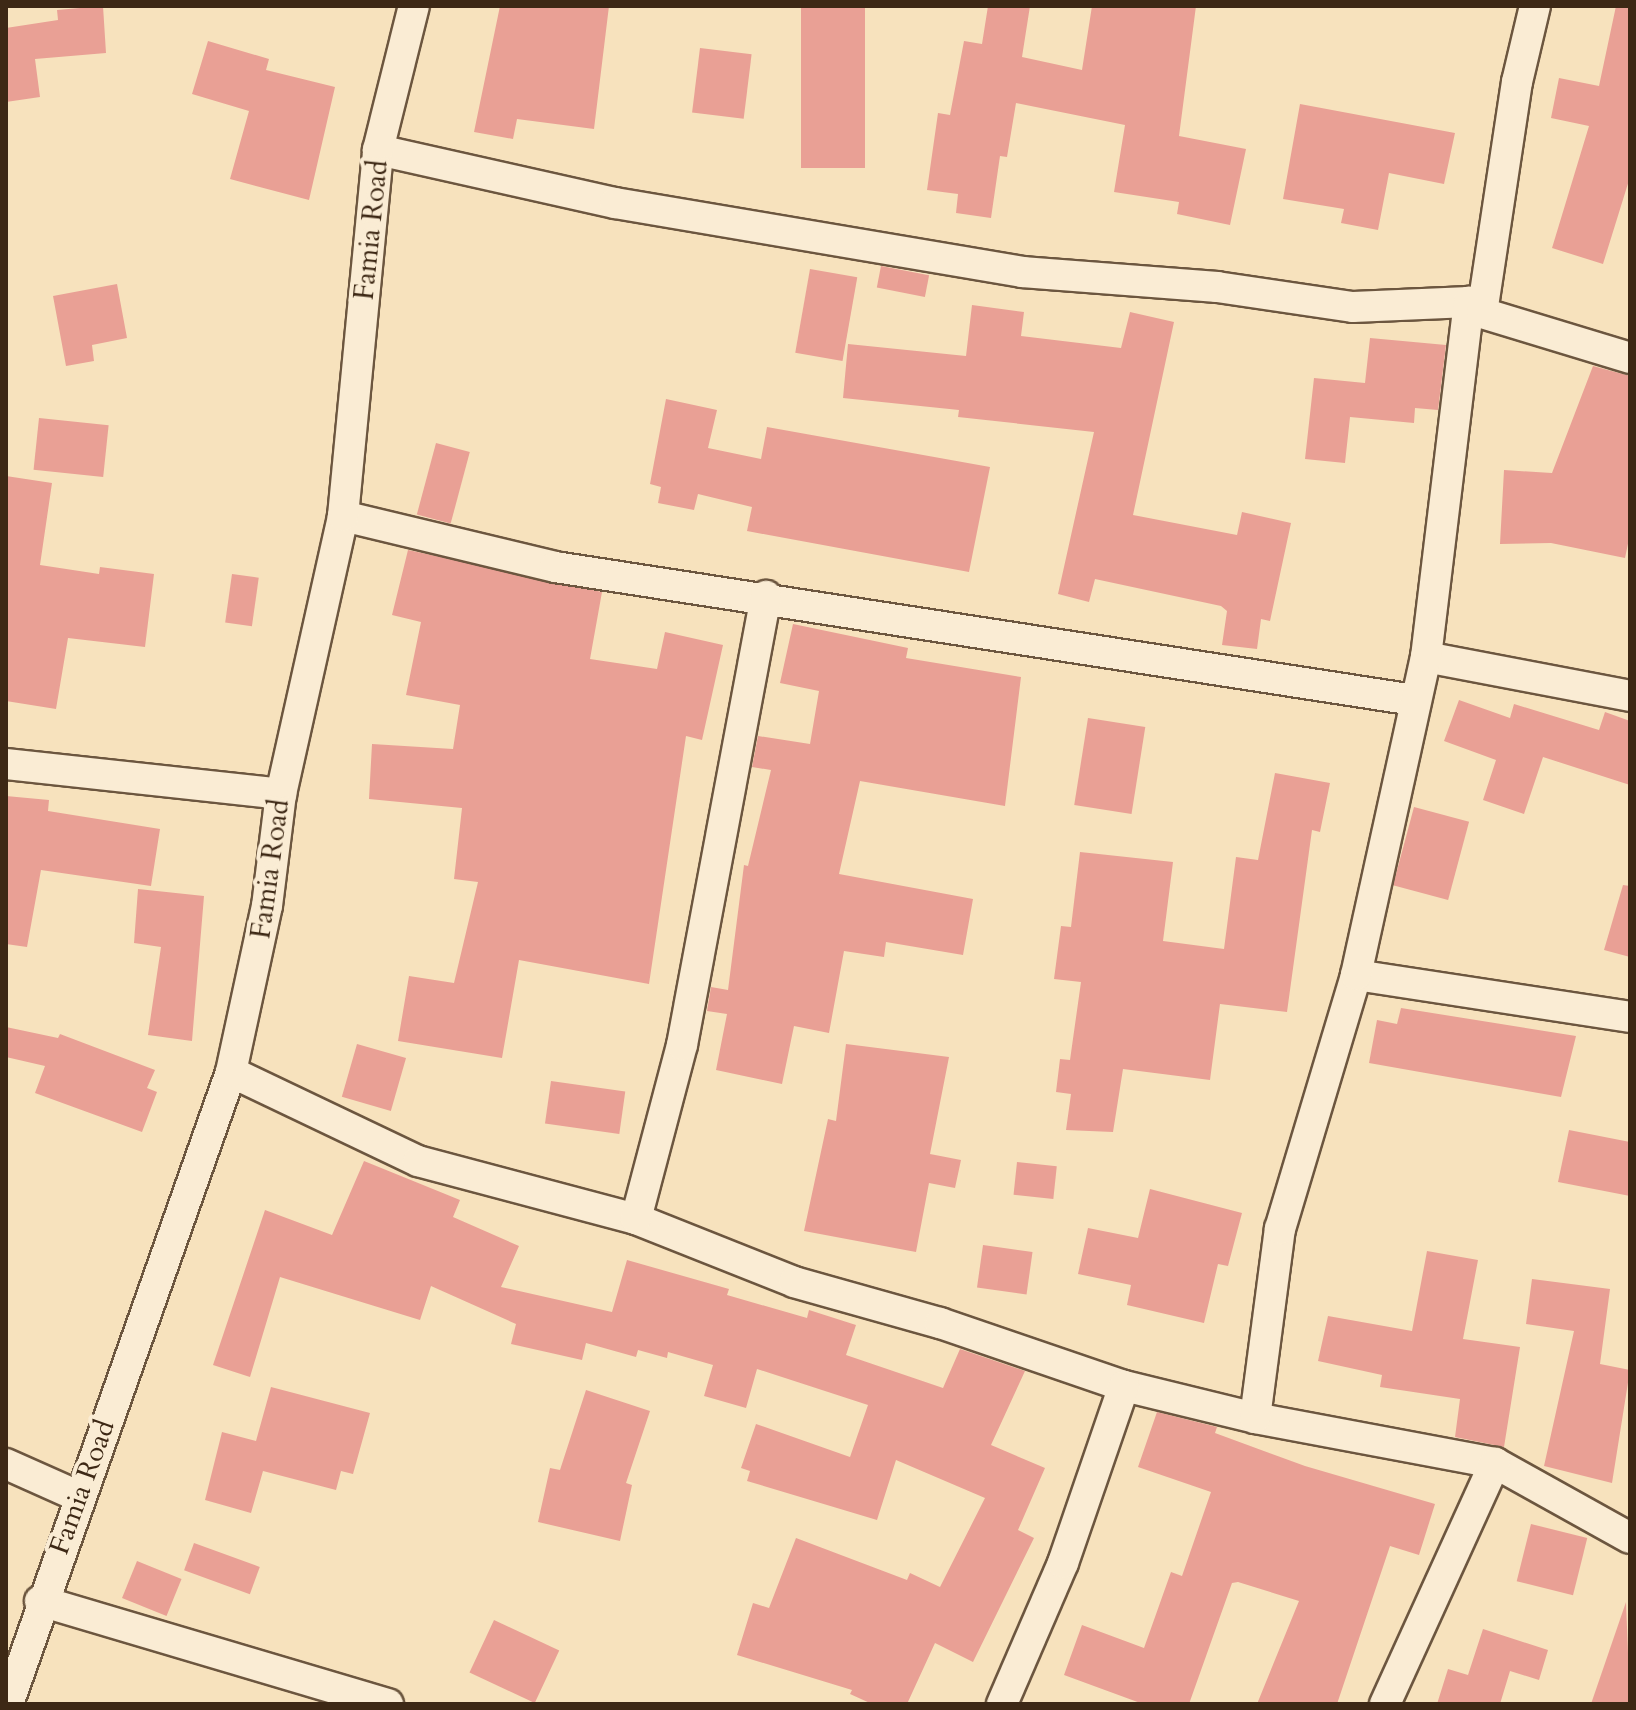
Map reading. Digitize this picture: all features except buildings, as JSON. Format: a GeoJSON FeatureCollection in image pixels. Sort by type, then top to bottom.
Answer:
{"type":"FeatureCollection","features":[{"type":"Feature","properties":{"kind":"street","name":"Famia Road"},"geometry":{"type":"LineString","coordinates":[[8,1704],[40,1601],[181,1225],[231,1072],[267,906],[281,794],[343,516],[378,150],[414,6]]}},
{"type":"Feature","properties":{"kind":"street"},"geometry":{"type":"LineString","coordinates":[[1255,1418],[1280,1229],[1356,975],[1414,700],[1426,657],[1476,308],[1517,82],[1535,6]]}},
{"type":"Feature","properties":{"kind":"street"},"geometry":{"type":"LineString","coordinates":[[378,150],[615,203],[1022,272],[1217,287],[1353,307],[1476,308],[1630,358]]}},
{"type":"Feature","properties":{"kind":"street"},"geometry":{"type":"LineString","coordinates":[[343,516],[555,567],[766,596],[1414,700]]}},
{"type":"Feature","properties":{"kind":"street"},"geometry":{"type":"LineString","coordinates":[[636,1219],[682,1045],[766,596]]}},
{"type":"Feature","properties":{"kind":"street"},"geometry":{"type":"LineString","coordinates":[[1426,657],[1630,696]]}},
{"type":"Feature","properties":{"kind":"street"},"geometry":{"type":"LineString","coordinates":[[6,764],[281,794]]}},
{"type":"Feature","properties":{"kind":"street"},"geometry":{"type":"LineString","coordinates":[[1356,975],[1630,1017]]}},
{"type":"Feature","properties":{"kind":"street"},"geometry":{"type":"LineString","coordinates":[[231,1072],[418,1161],[636,1219],[794,1282],[940,1323],[1124,1386],[1255,1418],[1495,1463],[1630,1538]]}},
{"type":"Feature","properties":{"kind":"street"},"geometry":{"type":"LineString","coordinates":[[1002,1704],[1063,1563],[1124,1386]]}},
{"type":"Feature","properties":{"kind":"street"},"geometry":{"type":"LineString","coordinates":[[1385,1704],[1495,1463]]}},
{"type":"Feature","properties":{"kind":"street"},"geometry":{"type":"LineString","coordinates":[[6,1464],[78,1496]]}},
{"type":"Feature","properties":{"kind":"street"},"geometry":{"type":"LineString","coordinates":[[40,1601],[388,1704]]}}]}
